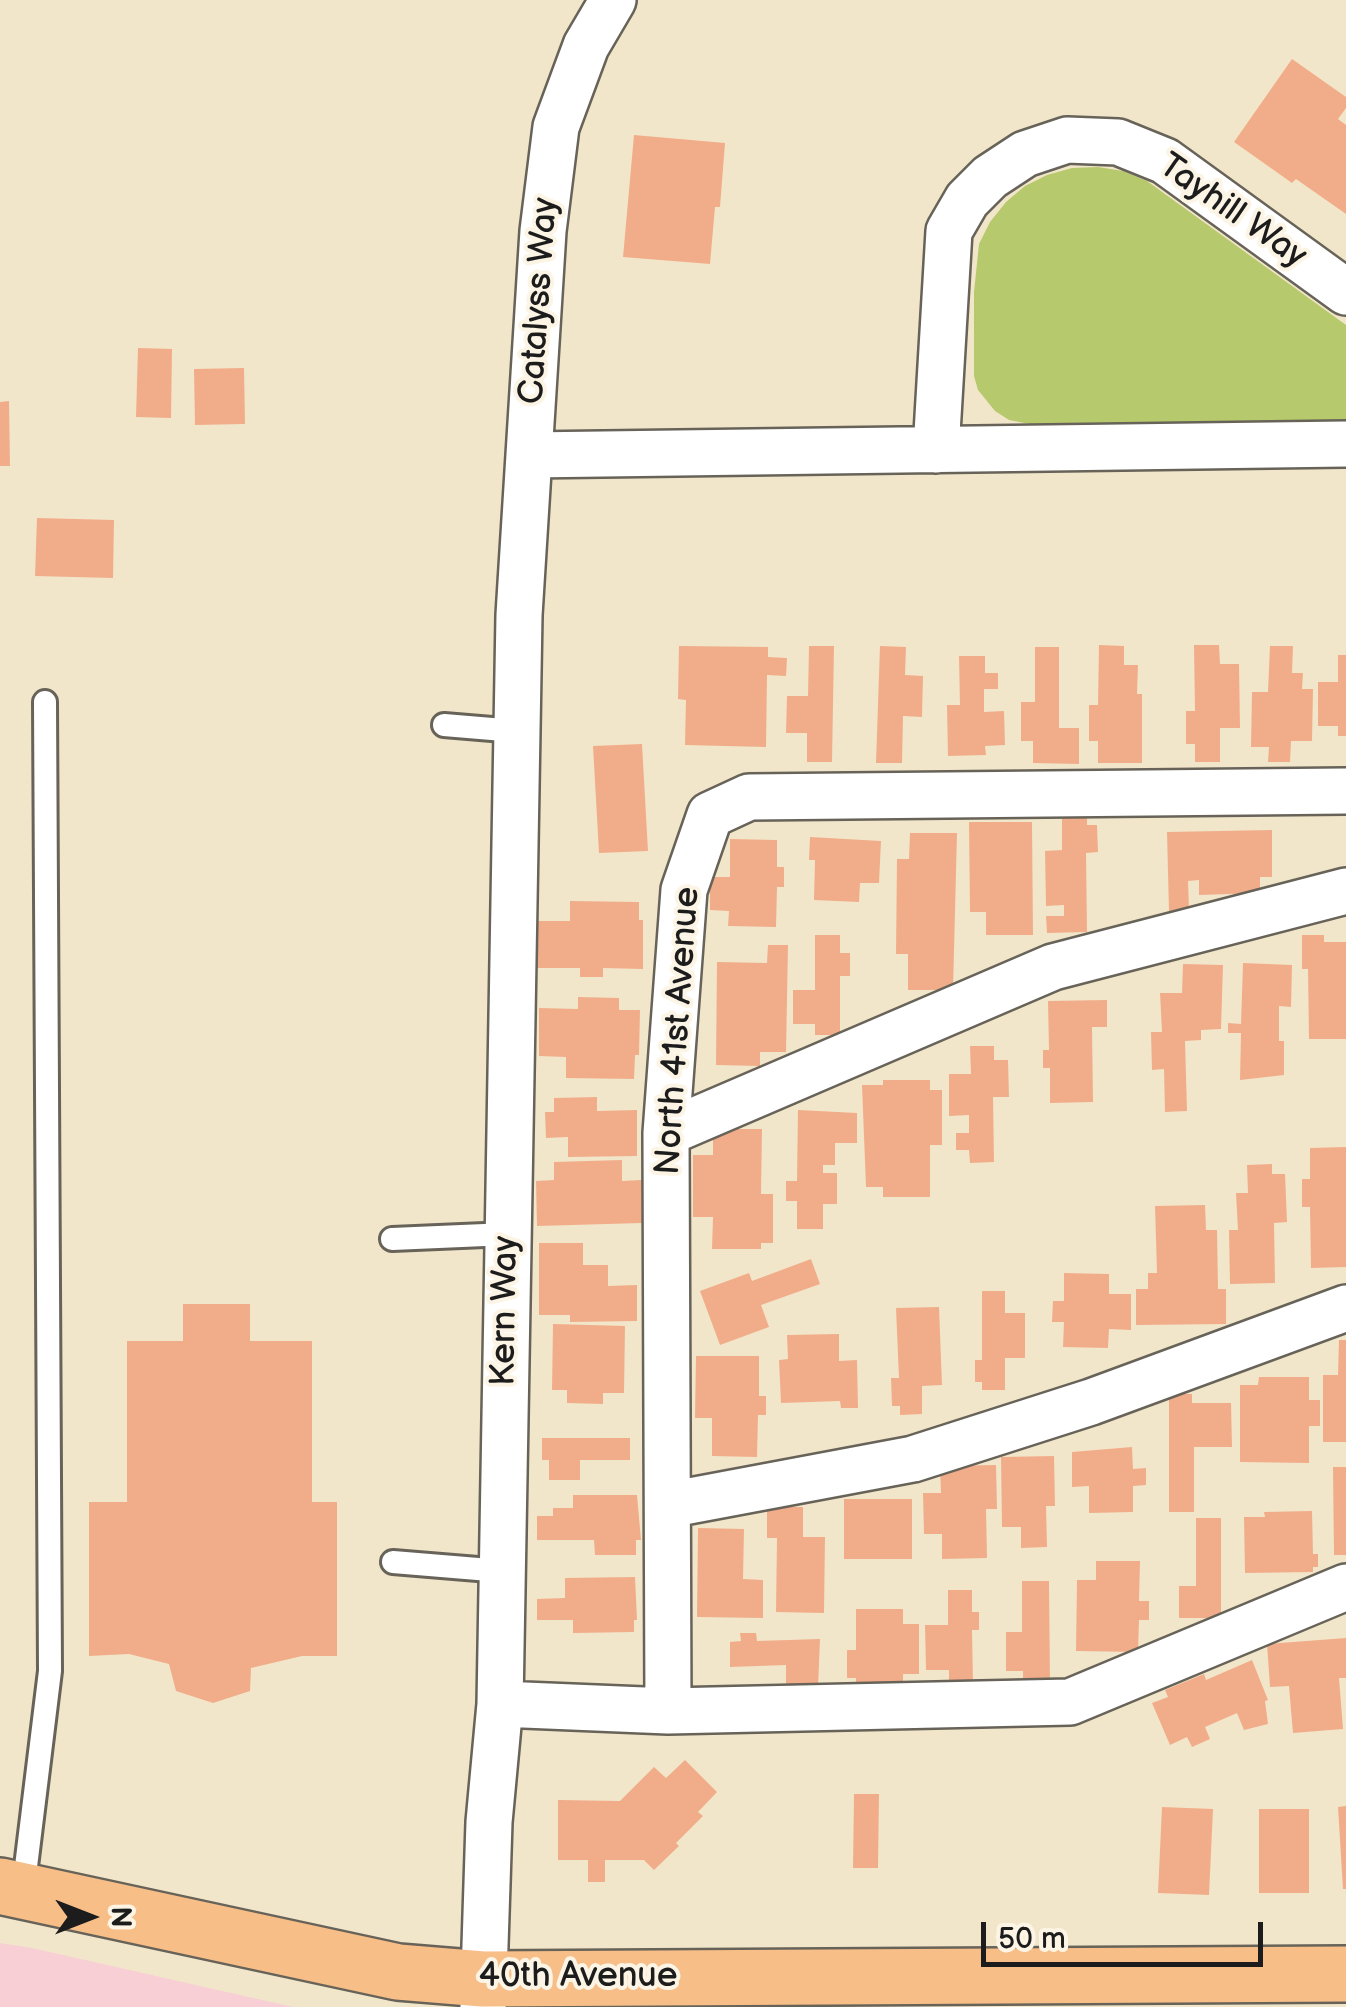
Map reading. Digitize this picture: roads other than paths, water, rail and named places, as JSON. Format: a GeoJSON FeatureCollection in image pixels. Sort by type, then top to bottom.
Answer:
{"type":"FeatureCollection","features":[{"type":"Feature","properties":{"kind":"main road","name":"40th Avenue"},"geometry":{"type":"LineString","coordinates":[[11,1888],[483,1993],[1346,1974]]}},
{"type":"Feature","properties":{"kind":"street","name":"Catalyss Way"},"geometry":{"type":"LineString","coordinates":[[518,615],[543,231],[556,127],[586,46],[613,0]]}},
{"type":"Feature","properties":{"kind":"street","name":"Tayhill Way"},"geometry":{"type":"LineString","coordinates":[[936,450],[948,231],[967,200],[1024,154],[1067,140],[1118,142],[1165,161],[1346,292]]}},
{"type":"Feature","properties":{"kind":"street"},"geometry":{"type":"LineString","coordinates":[[529,456],[1346,444]]}},
{"type":"Feature","properties":{"kind":"street","name":"Kern Way"},"geometry":{"type":"LineString","coordinates":[[483,1993],[489,1822],[500,1704],[518,615]]}},
{"type":"Feature","properties":{"kind":"street","name":"North 41st Avenue"},"geometry":{"type":"LineString","coordinates":[[668,1711],[666,1132],[684,890],[710,815],[749,797],[1346,791]]}},
{"type":"Feature","properties":{"kind":"street"},"geometry":{"type":"LineString","coordinates":[[666,1132],[1053,967],[1346,891]]}},
{"type":"Feature","properties":{"kind":"street"},"geometry":{"type":"LineString","coordinates":[[668,1506],[913,1459],[1090,1402],[1346,1308]]}},
{"type":"Feature","properties":{"kind":"street"},"geometry":{"type":"LineString","coordinates":[[500,1704],[668,1711],[1070,1702],[1346,1587]]}},
{"type":"Feature","properties":{"kind":"lane"},"geometry":{"type":"LineString","coordinates":[[11,1888],[50,1672],[45,702]]}},
{"type":"Feature","properties":{"kind":"lane"},"geometry":{"type":"LineString","coordinates":[[444,725],[516,731]]}},
{"type":"Feature","properties":{"kind":"lane"},"geometry":{"type":"LineString","coordinates":[[392,1239],[508,1234]]}},
{"type":"Feature","properties":{"kind":"lane"},"geometry":{"type":"LineString","coordinates":[[393,1562],[502,1571]]}}]}
